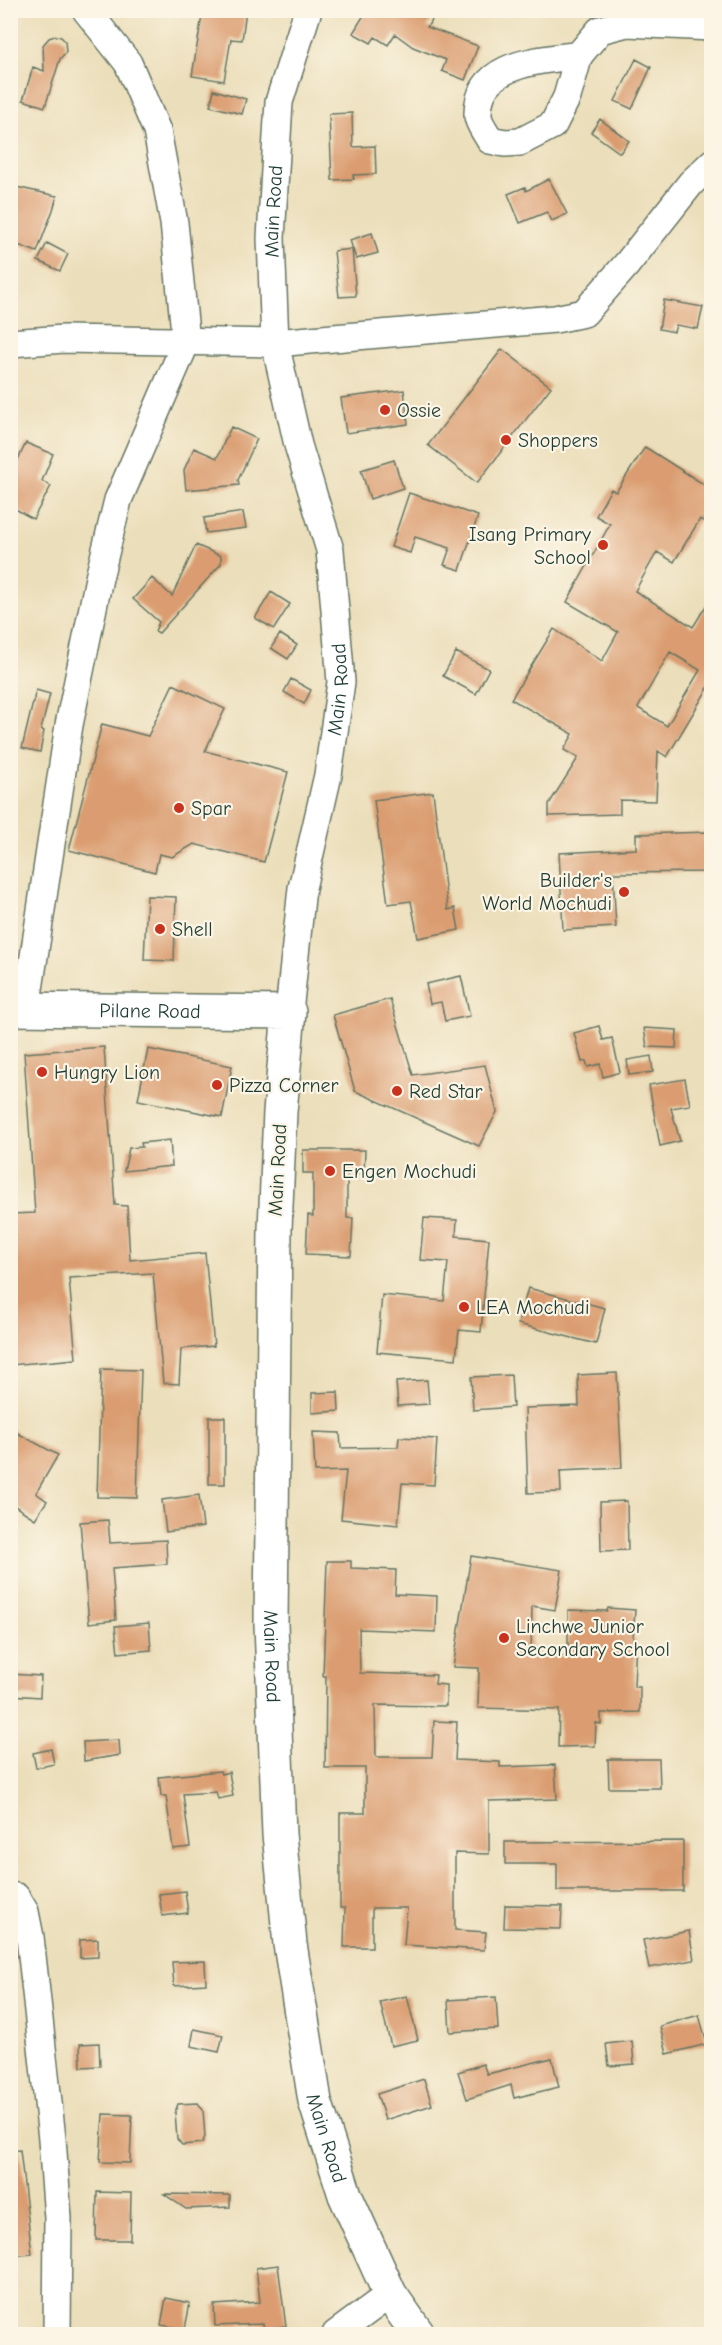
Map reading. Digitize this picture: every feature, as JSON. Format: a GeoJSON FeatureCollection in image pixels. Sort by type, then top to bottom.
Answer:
{"type":"FeatureCollection","features":[{"type":"Feature","properties":{"kind":"main road","name":"Pilane Road"},"geometry":{"type":"LineString","coordinates":[[18,1009],[289,1012]]}},
{"type":"Feature","properties":{"kind":"main road","name":"Main Road"},"geometry":{"type":"LineString","coordinates":[[289,1012],[280,1112],[274,1229],[271,1624],[279,1834],[294,1976],[315,2101],[345,2195],[390,2294],[418,2334]]}},
{"type":"Feature","properties":{"kind":"street"},"geometry":{"type":"LineString","coordinates":[[18,1009],[69,725],[118,500],[186,342],[174,223],[157,131],[128,63],[86,10]]}},
{"type":"Feature","properties":{"kind":"street","name":"Main Road"},"geometry":{"type":"LineString","coordinates":[[289,1012],[302,888],[328,775],[341,682],[330,550],[298,445],[275,344],[271,238],[279,102],[308,10]]}},
{"type":"Feature","properties":{"kind":"street"},"geometry":{"type":"LineString","coordinates":[[579,55],[600,30],[627,23],[711,27]]}},
{"type":"Feature","properties":{"kind":"street"},"geometry":{"type":"LineString","coordinates":[[10,343],[64,339],[275,344],[555,319],[584,313],[597,301],[691,183],[711,163]]}},
{"type":"Feature","properties":{"kind":"street"},"geometry":{"type":"LineString","coordinates":[[10,1896],[16,1897],[25,1912],[30,1937],[58,2218],[57,2334]]}},
{"type":"Feature","properties":{"kind":"street"},"geometry":{"type":"LineString","coordinates":[[336,2334],[390,2294]]}},
{"type":"Feature","properties":{"kind":"building"},"geometry":{"type":"Polygon","coordinates":[[[203,10],[246,10],[242,40],[231,39],[224,81],[192,76],[203,10]]]}},
{"type":"Feature","properties":{"kind":"building"},"geometry":{"type":"Polygon","coordinates":[[[367,10],[380,10],[389,16],[394,10],[425,10],[434,17],[427,27],[478,46],[465,80],[442,71],[446,60],[413,47],[395,34],[388,45],[375,37],[371,43],[353,33],[367,10]]]}},
{"type":"Feature","properties":{"kind":"building"},"geometry":{"type":"Polygon","coordinates":[[[55,36],[65,41],[66,52],[60,59],[45,107],[23,100],[33,67],[44,71],[43,45],[49,38],[55,36]]]}},
{"type":"Feature","properties":{"kind":"building"},"geometry":{"type":"Polygon","coordinates":[[[636,59],[651,67],[632,109],[615,101],[636,59]]]}},
{"type":"Feature","properties":{"kind":"building"},"geometry":{"type":"Polygon","coordinates":[[[214,90],[246,99],[242,114],[210,106],[214,90]]]}},
{"type":"Feature","properties":{"kind":"building"},"geometry":{"type":"Polygon","coordinates":[[[352,113],[353,147],[375,146],[376,174],[353,175],[354,179],[332,180],[329,114],[352,113]]]}},
{"type":"Feature","properties":{"kind":"building"},"geometry":{"type":"Polygon","coordinates":[[[600,119],[629,141],[620,153],[591,132],[600,119]]]}},
{"type":"Feature","properties":{"kind":"building"},"geometry":{"type":"Polygon","coordinates":[[[549,179],[567,214],[552,221],[547,212],[520,223],[508,194],[525,187],[526,191],[549,179]]]}},
{"type":"Feature","properties":{"kind":"building"},"geometry":{"type":"Polygon","coordinates":[[[16,187],[57,196],[37,252],[10,242],[10,222],[16,208],[12,207],[16,187]]]}},
{"type":"Feature","properties":{"kind":"building"},"geometry":{"type":"Polygon","coordinates":[[[372,233],[378,253],[356,259],[350,240],[372,233]]]}},
{"type":"Feature","properties":{"kind":"building"},"geometry":{"type":"Polygon","coordinates":[[[47,243],[68,254],[60,271],[38,261],[47,243]]]}},
{"type":"Feature","properties":{"kind":"building"},"geometry":{"type":"Polygon","coordinates":[[[352,249],[356,296],[339,297],[334,251],[352,249]]]}},
{"type":"Feature","properties":{"kind":"building"},"geometry":{"type":"Polygon","coordinates":[[[664,300],[703,307],[698,329],[676,325],[674,332],[659,329],[664,300]]]}},
{"type":"Feature","properties":{"kind":"building"},"geometry":{"type":"Polygon","coordinates":[[[502,349],[551,387],[477,483],[428,445],[502,349]]]}},
{"type":"Feature","properties":{"kind":"building"},"geometry":{"type":"Polygon","coordinates":[[[404,390],[408,424],[346,433],[341,398],[404,390]]]}},
{"type":"Feature","properties":{"kind":"building"},"geometry":{"type":"Polygon","coordinates":[[[231,427],[257,439],[238,480],[239,485],[186,490],[184,470],[194,448],[217,458],[231,427]]]}},
{"type":"Feature","properties":{"kind":"building"},"geometry":{"type":"Polygon","coordinates":[[[26,443],[53,454],[42,481],[51,486],[33,519],[10,506],[10,476],[26,443]]]}},
{"type":"Feature","properties":{"kind":"building"},"geometry":{"type":"Polygon","coordinates":[[[645,447],[711,489],[711,507],[703,521],[700,519],[674,562],[657,552],[635,591],[693,627],[711,598],[711,683],[667,757],[658,751],[656,801],[620,800],[620,814],[549,816],[549,804],[578,758],[564,750],[573,734],[511,699],[554,629],[602,661],[618,632],[567,602],[610,524],[596,516],[611,489],[616,492],[645,447]],[[670,652],[638,708],[667,726],[700,670],[670,652]]]}},
{"type":"Feature","properties":{"kind":"building"},"geometry":{"type":"Polygon","coordinates":[[[394,460],[403,488],[370,499],[361,470],[394,460]]]}},
{"type":"Feature","properties":{"kind":"building"},"geometry":{"type":"Polygon","coordinates":[[[409,493],[478,516],[460,570],[444,565],[450,548],[415,537],[410,553],[391,547],[409,493]]]}},
{"type":"Feature","properties":{"kind":"building"},"geometry":{"type":"Polygon","coordinates":[[[243,512],[246,528],[206,533],[204,518],[243,512]]]}},
{"type":"Feature","properties":{"kind":"building"},"geometry":{"type":"Polygon","coordinates":[[[196,545],[221,556],[221,564],[159,633],[155,631],[159,622],[133,599],[152,578],[172,596],[196,545]]]}},
{"type":"Feature","properties":{"kind":"building"},"geometry":{"type":"Polygon","coordinates":[[[271,592],[290,604],[274,629],[255,618],[271,592]]]}},
{"type":"Feature","properties":{"kind":"building"},"geometry":{"type":"Polygon","coordinates":[[[280,634],[297,645],[288,659],[271,648],[280,634]]]}},
{"type":"Feature","properties":{"kind":"building"},"geometry":{"type":"Polygon","coordinates":[[[456,652],[489,669],[476,694],[443,676],[456,652]]]}},
{"type":"Feature","properties":{"kind":"building"},"geometry":{"type":"Polygon","coordinates":[[[291,679],[311,690],[304,704],[284,692],[291,679]]]}},
{"type":"Feature","properties":{"kind":"building","name":"Spar"},"geometry":{"type":"Polygon","coordinates":[[[173,684],[225,709],[205,751],[288,772],[264,862],[194,844],[172,857],[159,854],[155,872],[69,850],[102,724],[148,736],[173,684]]]}},
{"type":"Feature","properties":{"kind":"building"},"geometry":{"type":"Polygon","coordinates":[[[36,690],[50,694],[41,730],[44,731],[40,752],[22,748],[36,690]]]}},
{"type":"Feature","properties":{"kind":"building"},"geometry":{"type":"Polygon","coordinates":[[[433,792],[448,910],[455,908],[459,930],[418,938],[411,901],[388,904],[374,800],[433,792]]]}},
{"type":"Feature","properties":{"kind":"building"},"geometry":{"type":"Polygon","coordinates":[[[711,832],[709,872],[613,873],[616,927],[563,930],[559,853],[636,849],[636,834],[711,832]]]}},
{"type":"Feature","properties":{"kind":"building","name":"Shell"},"geometry":{"type":"Polygon","coordinates":[[[147,896],[176,897],[174,961],[144,960],[147,896]]]}},
{"type":"Feature","properties":{"kind":"building"},"geometry":{"type":"Polygon","coordinates":[[[461,976],[470,1016],[445,1021],[441,1002],[430,1004],[426,984],[461,976]]]}},
{"type":"Feature","properties":{"kind":"building"},"geometry":{"type":"Polygon","coordinates":[[[390,999],[413,1075],[485,1065],[497,1112],[479,1146],[355,1091],[333,1015],[390,999]]]}},
{"type":"Feature","properties":{"kind":"building"},"geometry":{"type":"Polygon","coordinates":[[[599,1026],[603,1040],[612,1038],[620,1072],[603,1077],[600,1064],[588,1067],[586,1061],[582,1062],[574,1033],[599,1026]]]}},
{"type":"Feature","properties":{"kind":"building"},"geometry":{"type":"Polygon","coordinates":[[[644,1028],[677,1030],[676,1048],[647,1047],[644,1028]]]}},
{"type":"Feature","properties":{"kind":"building"},"geometry":{"type":"Polygon","coordinates":[[[104,1047],[115,1205],[127,1206],[130,1260],[205,1253],[214,1346],[181,1349],[179,1384],[163,1383],[153,1273],[69,1278],[76,1359],[10,1365],[10,1214],[35,1213],[24,1053],[104,1047]]]}},
{"type":"Feature","properties":{"kind":"building"},"geometry":{"type":"Polygon","coordinates":[[[148,1049],[232,1066],[222,1117],[138,1100],[148,1049]]]}},
{"type":"Feature","properties":{"kind":"building"},"geometry":{"type":"Polygon","coordinates":[[[651,1056],[653,1072],[629,1075],[627,1060],[651,1056]]]}},
{"type":"Feature","properties":{"kind":"building"},"geometry":{"type":"Polygon","coordinates":[[[685,1079],[690,1105],[671,1108],[680,1141],[660,1146],[649,1085],[685,1079]]]}},
{"type":"Feature","properties":{"kind":"building"},"geometry":{"type":"Polygon","coordinates":[[[170,1140],[172,1166],[124,1171],[129,1148],[142,1147],[141,1143],[170,1140]]]}},
{"type":"Feature","properties":{"kind":"building"},"geometry":{"type":"Polygon","coordinates":[[[303,1150],[365,1150],[364,1174],[347,1174],[347,1218],[353,1218],[351,1256],[306,1254],[308,1215],[313,1216],[313,1173],[303,1173],[303,1150]]]}},
{"type":"Feature","properties":{"kind":"building"},"geometry":{"type":"Polygon","coordinates":[[[424,1218],[457,1220],[456,1236],[489,1239],[481,1332],[459,1330],[456,1359],[377,1352],[382,1295],[444,1301],[448,1262],[420,1260],[424,1218]]]}},
{"type":"Feature","properties":{"kind":"building"},"geometry":{"type":"Polygon","coordinates":[[[528,1288],[605,1308],[596,1344],[518,1324],[528,1288]]]}},
{"type":"Feature","properties":{"kind":"building"},"geometry":{"type":"Polygon","coordinates":[[[101,1369],[141,1370],[137,1498],[97,1497],[101,1369]]]}},
{"type":"Feature","properties":{"kind":"building"},"geometry":{"type":"Polygon","coordinates":[[[617,1373],[622,1468],[560,1471],[561,1492],[528,1493],[525,1408],[579,1406],[578,1375],[617,1373]]]}},
{"type":"Feature","properties":{"kind":"building"},"geometry":{"type":"Polygon","coordinates":[[[511,1375],[513,1407],[473,1410],[471,1377],[511,1375]]]}},
{"type":"Feature","properties":{"kind":"building"},"geometry":{"type":"Polygon","coordinates":[[[427,1380],[429,1404],[398,1406],[396,1382],[427,1380]]]}},
{"type":"Feature","properties":{"kind":"building"},"geometry":{"type":"Polygon","coordinates":[[[338,1392],[339,1411],[312,1413],[312,1393],[338,1392]]]}},
{"type":"Feature","properties":{"kind":"building"},"geometry":{"type":"Polygon","coordinates":[[[209,1417],[225,1417],[225,1484],[209,1484],[209,1417]]]}},
{"type":"Feature","properties":{"kind":"building"},"geometry":{"type":"Polygon","coordinates":[[[10,1429],[58,1455],[36,1493],[47,1501],[35,1519],[10,1503],[10,1429]]]}},
{"type":"Feature","properties":{"kind":"building"},"geometry":{"type":"Polygon","coordinates":[[[313,1432],[340,1433],[341,1448],[398,1447],[399,1437],[437,1439],[434,1485],[402,1483],[398,1525],[341,1519],[346,1471],[315,1472],[313,1432]]]}},
{"type":"Feature","properties":{"kind":"building"},"geometry":{"type":"Polygon","coordinates":[[[199,1495],[203,1527],[166,1532],[162,1500],[199,1495]]]}},
{"type":"Feature","properties":{"kind":"building"},"geometry":{"type":"Polygon","coordinates":[[[627,1501],[628,1550],[601,1551],[600,1502],[627,1501]]]}},
{"type":"Feature","properties":{"kind":"building"},"geometry":{"type":"Polygon","coordinates":[[[108,1520],[110,1543],[166,1540],[167,1564],[112,1568],[116,1620],[89,1623],[80,1522],[108,1520]]]}},
{"type":"Feature","properties":{"kind":"building"},"geometry":{"type":"Polygon","coordinates":[[[471,1556],[562,1570],[555,1610],[532,1606],[531,1656],[568,1656],[568,1610],[607,1611],[608,1608],[635,1610],[634,1687],[640,1687],[640,1712],[601,1713],[601,1724],[596,1723],[595,1746],[558,1747],[559,1710],[478,1708],[479,1668],[453,1667],[471,1556]]]}},
{"type":"Feature","properties":{"kind":"building"},"geometry":{"type":"Polygon","coordinates":[[[327,1561],[351,1561],[351,1568],[396,1570],[395,1594],[437,1596],[436,1632],[359,1629],[360,1673],[436,1675],[435,1684],[446,1685],[446,1706],[375,1705],[376,1757],[432,1757],[434,1721],[457,1722],[455,1760],[500,1762],[500,1767],[555,1765],[557,1799],[489,1801],[489,1854],[455,1853],[455,1930],[486,1932],[484,1950],[404,1945],[407,1908],[372,1908],[372,1947],[344,1947],[345,1908],[340,1908],[340,1813],[365,1813],[365,1768],[325,1768],[326,1676],[323,1676],[327,1561]]]}},
{"type":"Feature","properties":{"kind":"building"},"geometry":{"type":"Polygon","coordinates":[[[149,1623],[151,1650],[118,1653],[115,1626],[149,1623]]]}},
{"type":"Feature","properties":{"kind":"building"},"geometry":{"type":"Polygon","coordinates":[[[10,1674],[41,1676],[40,1697],[10,1695],[10,1674]]]}},
{"type":"Feature","properties":{"kind":"building"},"geometry":{"type":"Polygon","coordinates":[[[119,1740],[120,1755],[84,1761],[83,1742],[119,1740]]]}},
{"type":"Feature","properties":{"kind":"building"},"geometry":{"type":"Polygon","coordinates":[[[51,1749],[54,1764],[36,1768],[33,1753],[51,1749]]]}},
{"type":"Feature","properties":{"kind":"building"},"geometry":{"type":"Polygon","coordinates":[[[608,1759],[659,1759],[660,1788],[609,1788],[608,1759]]]}},
{"type":"Feature","properties":{"kind":"building"},"geometry":{"type":"Polygon","coordinates":[[[220,1771],[221,1774],[229,1772],[233,1796],[218,1799],[216,1792],[183,1794],[190,1847],[173,1849],[166,1796],[161,1796],[159,1777],[220,1771]]]}},
{"type":"Feature","properties":{"kind":"building"},"geometry":{"type":"Polygon","coordinates":[[[683,1841],[683,1891],[557,1891],[557,1864],[505,1864],[505,1842],[683,1841]]]}},
{"type":"Feature","properties":{"kind":"building"},"geometry":{"type":"Polygon","coordinates":[[[185,1891],[188,1913],[162,1916],[159,1894],[185,1891]]]}},
{"type":"Feature","properties":{"kind":"building"},"geometry":{"type":"Polygon","coordinates":[[[505,1905],[562,1906],[561,1929],[504,1928],[505,1905]]]}},
{"type":"Feature","properties":{"kind":"building"},"geometry":{"type":"Polygon","coordinates":[[[689,1931],[694,1960],[649,1968],[643,1940],[689,1931]]]}},
{"type":"Feature","properties":{"kind":"building"},"geometry":{"type":"Polygon","coordinates":[[[98,1939],[98,1957],[80,1958],[80,1940],[98,1939]]]}},
{"type":"Feature","properties":{"kind":"building"},"geometry":{"type":"Polygon","coordinates":[[[205,1961],[206,1984],[174,1986],[172,1962],[205,1961]]]}},
{"type":"Feature","properties":{"kind":"building"},"geometry":{"type":"Polygon","coordinates":[[[407,1996],[418,2040],[391,2046],[380,2002],[407,1996]]]}},
{"type":"Feature","properties":{"kind":"building"},"geometry":{"type":"Polygon","coordinates":[[[496,1997],[498,2029],[450,2032],[448,2000],[496,1997]]]}},
{"type":"Feature","properties":{"kind":"building"},"geometry":{"type":"Polygon","coordinates":[[[699,2015],[707,2044],[667,2054],[660,2026],[699,2015]]]}},
{"type":"Feature","properties":{"kind":"building"},"geometry":{"type":"Polygon","coordinates":[[[194,2029],[223,2035],[219,2052],[191,2046],[194,2029]]]}},
{"type":"Feature","properties":{"kind":"building"},"geometry":{"type":"Polygon","coordinates":[[[632,2041],[634,2064],[609,2066],[606,2044],[632,2041]]]}},
{"type":"Feature","properties":{"kind":"building"},"geometry":{"type":"Polygon","coordinates":[[[99,2043],[100,2066],[81,2067],[80,2044],[99,2043]]]}},
{"type":"Feature","properties":{"kind":"building"},"geometry":{"type":"Polygon","coordinates":[[[552,2058],[559,2087],[514,2098],[511,2085],[467,2099],[458,2072],[483,2064],[487,2074],[552,2058]]]}},
{"type":"Feature","properties":{"kind":"building"},"geometry":{"type":"Polygon","coordinates":[[[424,2079],[432,2105],[385,2120],[377,2094],[424,2079]]]}},
{"type":"Feature","properties":{"kind":"building"},"geometry":{"type":"Polygon","coordinates":[[[198,2103],[203,2110],[205,2137],[202,2143],[182,2145],[177,2139],[175,2112],[178,2104],[198,2103]]]}},
{"type":"Feature","properties":{"kind":"building"},"geometry":{"type":"Polygon","coordinates":[[[103,2114],[132,2115],[130,2163],[100,2162],[103,2114]]]}},
{"type":"Feature","properties":{"kind":"building"},"geometry":{"type":"Polygon","coordinates":[[[20,2150],[32,2254],[10,2256],[10,2151],[20,2150]]]}},
{"type":"Feature","properties":{"kind":"building"},"geometry":{"type":"Polygon","coordinates":[[[97,2192],[131,2193],[130,2240],[96,2240],[97,2192]]]}},
{"type":"Feature","properties":{"kind":"building"},"geometry":{"type":"Polygon","coordinates":[[[164,2194],[230,2195],[230,2207],[186,2209],[164,2194]]]}},
{"type":"Feature","properties":{"kind":"building"},"geometry":{"type":"Polygon","coordinates":[[[278,2265],[286,2327],[264,2330],[263,2324],[215,2326],[214,2305],[260,2302],[256,2268],[278,2265]]]}},
{"type":"Feature","properties":{"kind":"building"},"geometry":{"type":"Polygon","coordinates":[[[166,2298],[190,2303],[185,2329],[161,2325],[166,2298]]]}},
{"type":"Feature","properties":{"kind":"place","name":"Ossie"},"geometry":{"type":"Point","coordinates":[385,410]}},
{"type":"Feature","properties":{"kind":"place","name":"Shoppers"},"geometry":{"type":"Point","coordinates":[506,440]}},
{"type":"Feature","properties":{"kind":"place","name":"Isang Primary School"},"geometry":{"type":"Point","coordinates":[603,545]}},
{"type":"Feature","properties":{"kind":"place","name":"Spar"},"geometry":{"type":"Point","coordinates":[179,808]}},
{"type":"Feature","properties":{"kind":"place","name":"Builder's World Mochudi"},"geometry":{"type":"Point","coordinates":[624,892]}},
{"type":"Feature","properties":{"kind":"place","name":"Shell"},"geometry":{"type":"Point","coordinates":[160,929]}},
{"type":"Feature","properties":{"kind":"place","name":"Hungry Lion"},"geometry":{"type":"Point","coordinates":[42,1072]}},
{"type":"Feature","properties":{"kind":"place","name":"Pizza Corner"},"geometry":{"type":"Point","coordinates":[217,1085]}},
{"type":"Feature","properties":{"kind":"place","name":"Red Star"},"geometry":{"type":"Point","coordinates":[397,1091]}},
{"type":"Feature","properties":{"kind":"place","name":"Engen Mochudi"},"geometry":{"type":"Point","coordinates":[330,1171]}},
{"type":"Feature","properties":{"kind":"place","name":"LEA Mochudi"},"geometry":{"type":"Point","coordinates":[464,1307]}},
{"type":"Feature","properties":{"kind":"place","name":"Linchwe Junior Secondary School"},"geometry":{"type":"Point","coordinates":[504,1638]}}]}
